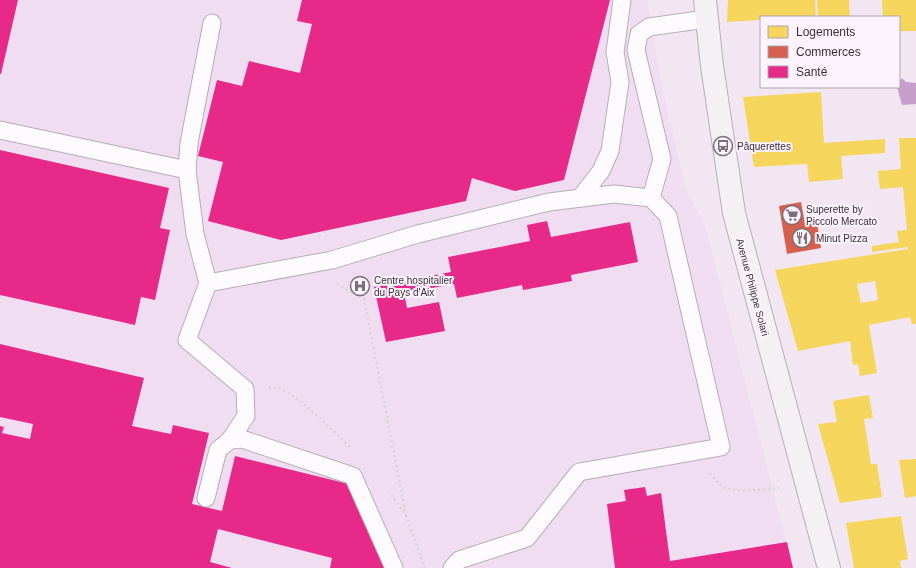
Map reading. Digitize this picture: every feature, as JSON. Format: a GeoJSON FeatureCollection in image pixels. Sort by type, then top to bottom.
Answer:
{"type":"FeatureCollection","features":[{"type":"Feature","properties":{"kind":"main road","name":"Avenue Philippe Solari"},"geometry":{"type":"LineString","coordinates":[[705,9],[734,213],[829,568]]}},
{"type":"Feature","properties":{"kind":"lane"},"geometry":{"type":"LineString","coordinates":[[580,198],[601,172],[610,151],[620,82],[615,52],[622,0]]}},
{"type":"Feature","properties":{"kind":"lane"},"geometry":{"type":"LineString","coordinates":[[650,198],[662,159],[636,50],[639,34],[649,26],[705,9]]}},
{"type":"Feature","properties":{"kind":"lane"},"geometry":{"type":"LineString","coordinates":[[206,498],[218,450],[230,440],[246,416],[245,389],[187,340],[208,283],[195,234],[187,170],[189,143],[212,23]]}},
{"type":"Feature","properties":{"kind":"lane"},"geometry":{"type":"LineString","coordinates":[[0,130],[187,170]]}},
{"type":"Feature","properties":{"kind":"lane"},"geometry":{"type":"LineString","coordinates":[[208,283],[332,260],[418,234],[549,202],[614,194],[650,198],[668,216],[721,447],[579,472],[527,538],[459,560],[452,568]]}},
{"type":"Feature","properties":{"kind":"lane"},"geometry":{"type":"LineString","coordinates":[[230,440],[242,439],[353,476],[394,568]]}},
{"type":"Feature","properties":{"kind":"path"},"geometry":{"type":"LineString","coordinates":[[324,231],[338,285],[364,299],[406,515]]}},
{"type":"Feature","properties":{"kind":"path"},"geometry":{"type":"LineString","coordinates":[[702,450],[708,470],[722,487],[742,491],[807,486]]}},
{"type":"Feature","properties":{"kind":"shaded area","name":"Centre hospitalier du Pays d'Aix"},"geometry":{"type":"Polygon","coordinates":[[[0,0],[647,0],[661,82],[686,190],[705,225],[793,568],[0,568],[0,0]]]}},
{"type":"Feature","properties":{"kind":"shaded area"},"geometry":{"type":"Polygon","coordinates":[[[902,78],[906,82],[916,83],[916,104],[902,105],[897,88],[900,88],[900,80],[902,78]]]}},
{"type":"Feature","properties":{"kind":"building: Logements"},"geometry":{"type":"Polygon","coordinates":[[[728,0],[815,0],[816,16],[760,16],[760,20],[727,22],[728,0]]]}},
{"type":"Feature","properties":{"kind":"building: Logements"},"geometry":{"type":"Polygon","coordinates":[[[817,0],[849,0],[850,16],[818,16],[817,0]]]}},
{"type":"Feature","properties":{"kind":"building: Logements"},"geometry":{"type":"Polygon","coordinates":[[[882,0],[916,0],[916,31],[900,31],[900,16],[883,16],[882,0]]]}},
{"type":"Feature","properties":{"kind":"building: Logements"},"geometry":{"type":"Polygon","coordinates":[[[821,92],[824,143],[885,139],[885,153],[841,156],[843,179],[809,182],[807,164],[754,167],[743,97],[821,92]]]}},
{"type":"Feature","properties":{"kind":"building: Logements"},"geometry":{"type":"Polygon","coordinates":[[[899,138],[916,138],[916,324],[912,324],[910,317],[869,325],[877,373],[860,376],[858,364],[853,365],[850,341],[798,351],[775,270],[908,249],[908,247],[872,252],[872,246],[899,242],[897,231],[907,230],[903,187],[880,189],[878,171],[901,169],[899,138]],[[875,281],[857,284],[861,303],[878,300],[875,281]]]}},
{"type":"Feature","properties":{"kind":"building: Logements"},"geometry":{"type":"Polygon","coordinates":[[[869,395],[873,418],[864,419],[871,464],[877,464],[882,497],[840,503],[818,424],[837,422],[833,401],[869,395]]]}},
{"type":"Feature","properties":{"kind":"building: Logements"},"geometry":{"type":"Polygon","coordinates":[[[916,459],[916,496],[905,498],[899,460],[916,459]]]}},
{"type":"Feature","properties":{"kind":"building: Logements"},"geometry":{"type":"Polygon","coordinates":[[[901,516],[908,559],[900,561],[901,568],[854,568],[846,523],[901,516]]]}},
{"type":"Feature","properties":{"kind":"building: Commerces","name":"Minut Pizza"},"geometry":{"type":"Polygon","coordinates":[[[801,202],[805,224],[817,223],[821,248],[787,254],[779,206],[801,202]]]}},
{"type":"Feature","properties":{"kind":"building: Santé"},"geometry":{"type":"Polygon","coordinates":[[[0,0],[18,0],[1,74],[0,74],[0,0]]]}},
{"type":"Feature","properties":{"kind":"building: Santé"},"geometry":{"type":"Polygon","coordinates":[[[302,0],[610,0],[564,180],[515,191],[472,178],[466,201],[281,240],[208,221],[223,162],[198,156],[217,80],[242,86],[249,61],[300,73],[312,24],[297,21],[302,0]]]}},
{"type":"Feature","properties":{"kind":"building: Santé"},"geometry":{"type":"Polygon","coordinates":[[[0,150],[169,188],[160,228],[170,230],[155,300],[141,297],[135,325],[0,295],[0,150]]]}},
{"type":"Feature","properties":{"kind":"building: Santé"},"geometry":{"type":"Polygon","coordinates":[[[547,221],[551,237],[630,222],[638,262],[571,275],[572,281],[523,290],[522,285],[457,298],[454,284],[404,293],[407,308],[439,302],[445,331],[386,342],[374,287],[451,272],[448,257],[530,241],[527,225],[547,221]]]}},
{"type":"Feature","properties":{"kind":"building: Santé"},"geometry":{"type":"Polygon","coordinates":[[[0,344],[144,378],[132,426],[171,434],[173,425],[209,433],[192,504],[222,511],[235,456],[349,484],[390,568],[330,568],[332,558],[218,529],[210,562],[232,568],[0,568],[0,426],[4,427],[2,433],[30,439],[33,424],[0,417],[0,344]]]}},
{"type":"Feature","properties":{"kind":"building: Santé"},"geometry":{"type":"Polygon","coordinates":[[[645,487],[647,496],[661,493],[670,561],[787,542],[793,568],[615,568],[607,504],[626,501],[624,490],[645,487]]]}},
{"type":"Feature","properties":{"kind":"place","name":"Pâquerettes"},"geometry":{"type":"Point","coordinates":[723,146]}},
{"type":"Feature","properties":{"kind":"place","name":"Superette by Piccolo Mercato"},"geometry":{"type":"Point","coordinates":[792,215]}},
{"type":"Feature","properties":{"kind":"place","name":"Minut Pizza"},"geometry":{"type":"Point","coordinates":[802,238]}},
{"type":"Feature","properties":{"kind":"place","name":"Centre hospitalier du Pays d'Aix"},"geometry":{"type":"Point","coordinates":[360,286]}}]}
